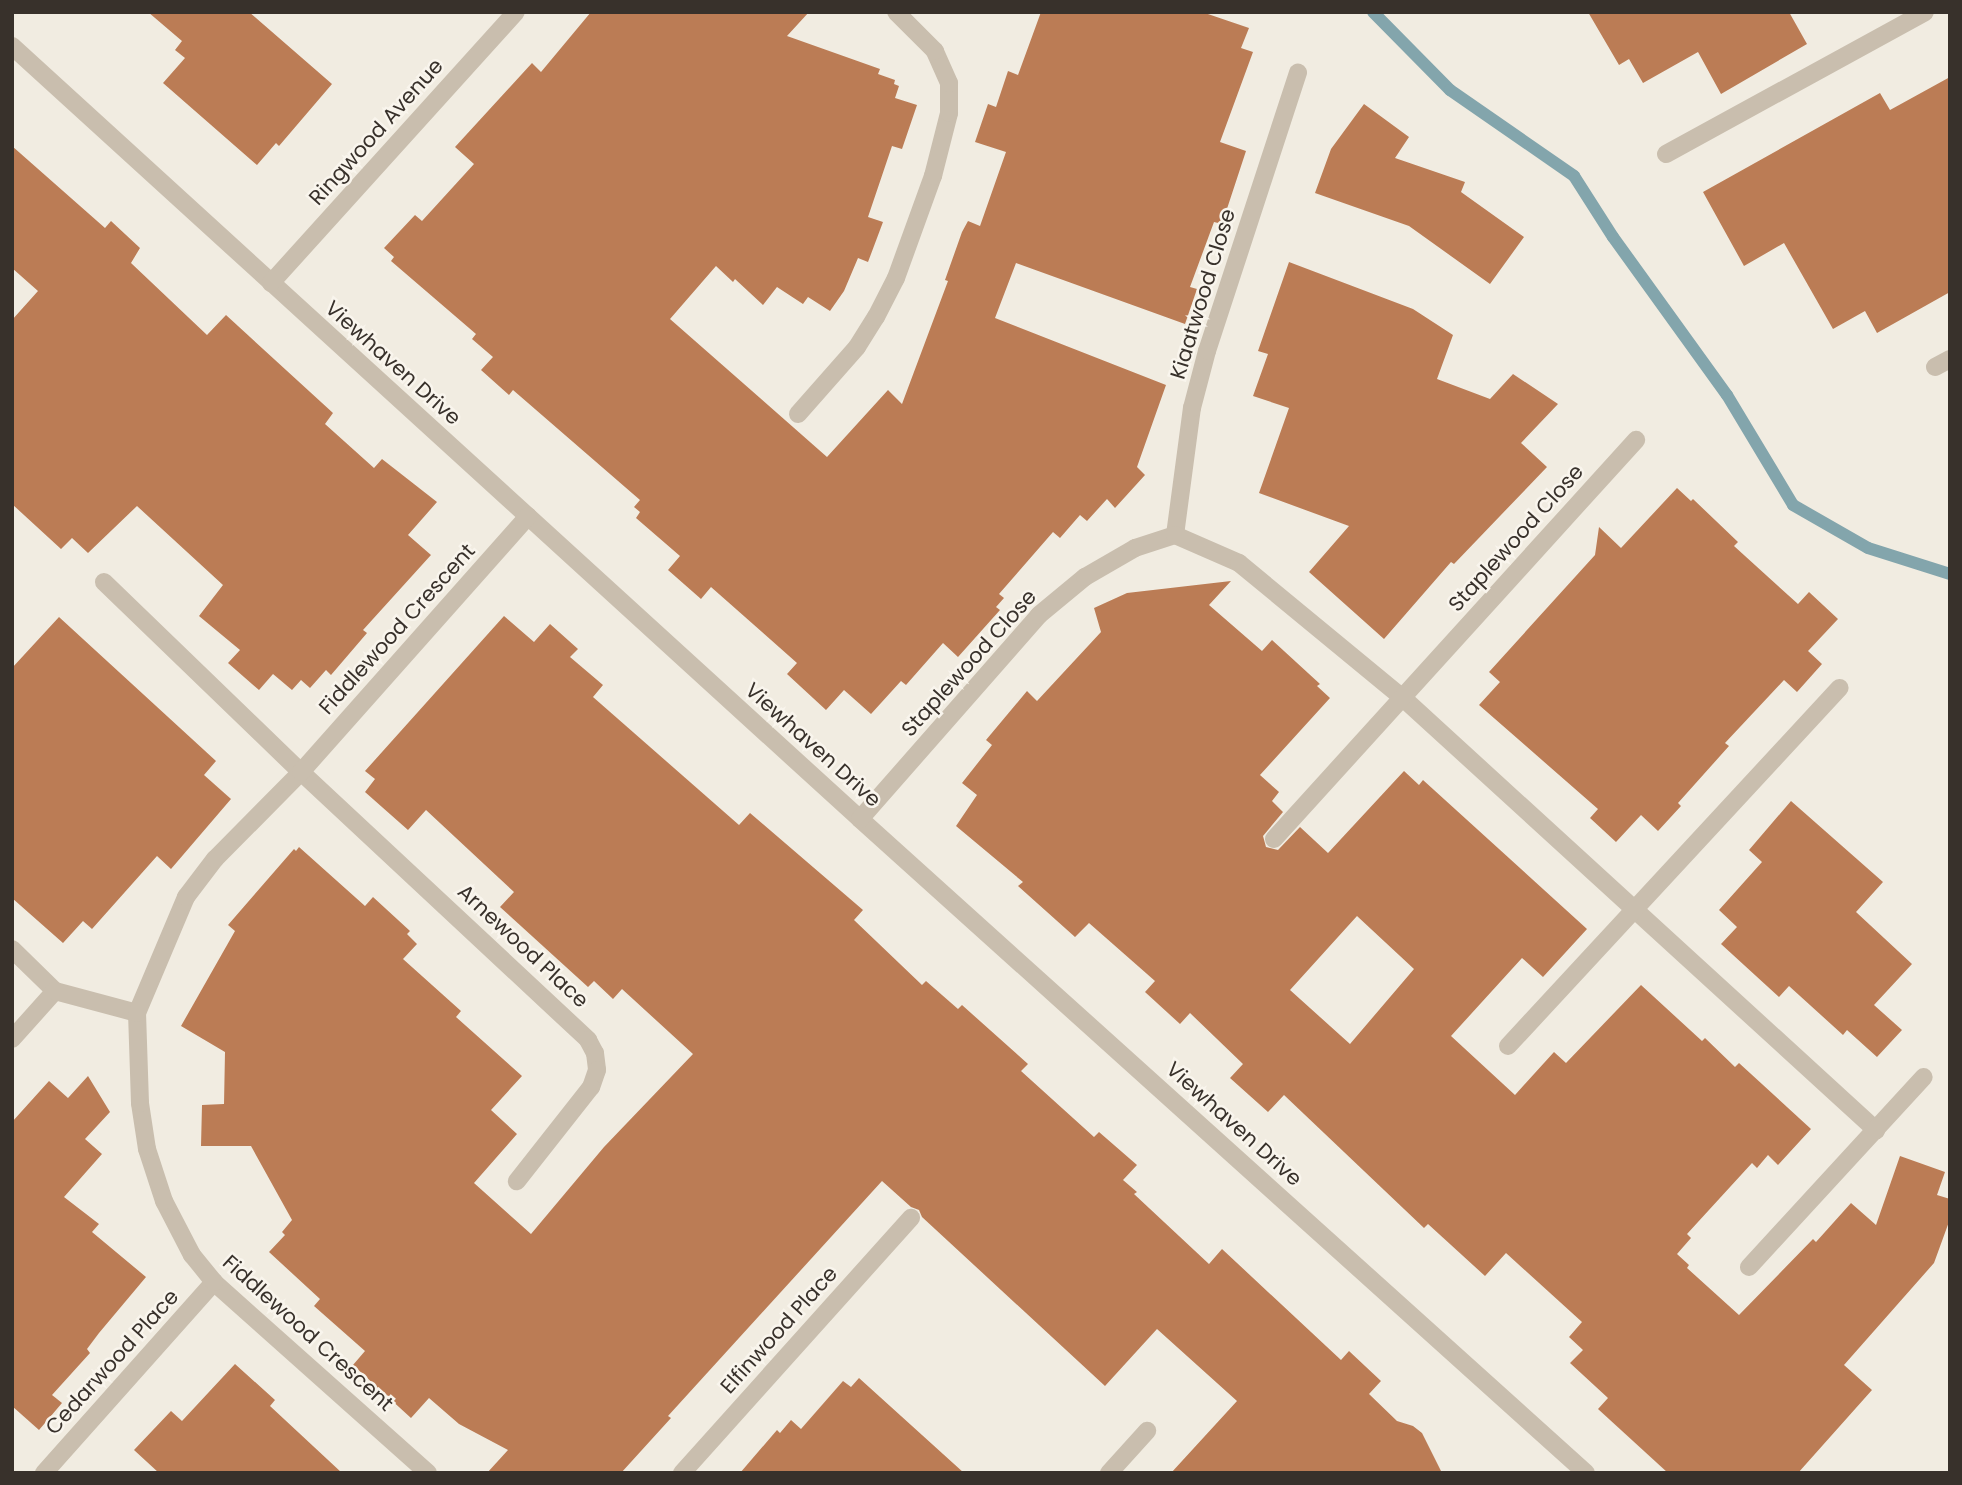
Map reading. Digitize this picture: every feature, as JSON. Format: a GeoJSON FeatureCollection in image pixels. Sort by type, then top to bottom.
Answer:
{"type":"FeatureCollection","features":[{"type":"Feature","properties":{"kind":"street","name":"Ringwood Avenue"},"geometry":{"type":"LineString","coordinates":[[271,283],[516,12]]}},
{"type":"Feature","properties":{"kind":"street"},"geometry":{"type":"LineString","coordinates":[[798,414],[857,347],[896,278],[933,176],[949,113],[949,83],[935,51],[896,12]]}},
{"type":"Feature","properties":{"kind":"street"},"geometry":{"type":"LineString","coordinates":[[1666,154],[1925,12]]}},
{"type":"Feature","properties":{"kind":"street","name":"Viewhaven Drive"},"geometry":{"type":"LineString","coordinates":[[12,46],[860,819],[1587,1473]]}},
{"type":"Feature","properties":{"kind":"street","name":"Kiaatwood Close"},"geometry":{"type":"LineString","coordinates":[[1175,535],[1192,408],[1201,373],[1298,72]]}},
{"type":"Feature","properties":{"kind":"street","name":"Staplewood Close"},"geometry":{"type":"LineString","coordinates":[[1274,839],[1636,440]]}},
{"type":"Feature","properties":{"kind":"street","name":"Fiddlewood Crescent"},"geometry":{"type":"LineString","coordinates":[[428,1473],[214,1282],[192,1255],[164,1201],[148,1149],[140,1103],[137,1013],[186,897],[215,859],[301,772],[528,516]]}},
{"type":"Feature","properties":{"kind":"street"},"geometry":{"type":"LineString","coordinates":[[1175,535],[1240,563],[1403,698],[1877,1130]]}},
{"type":"Feature","properties":{"kind":"street","name":"Staplewood Close"},"geometry":{"type":"LineString","coordinates":[[860,819],[1039,615],[1085,577],[1135,548],[1175,535]]}},
{"type":"Feature","properties":{"kind":"street"},"geometry":{"type":"LineString","coordinates":[[104,582],[301,772]]}},
{"type":"Feature","properties":{"kind":"street"},"geometry":{"type":"LineString","coordinates":[[1508,1046],[1839,688]]}},
{"type":"Feature","properties":{"kind":"street","name":"Arnewood Place"},"geometry":{"type":"LineString","coordinates":[[301,772],[589,1040],[595,1053],[597,1070],[591,1087],[517,1181]]}},
{"type":"Feature","properties":{"kind":"street"},"geometry":{"type":"LineString","coordinates":[[12,949],[55,990],[137,1013]]}},
{"type":"Feature","properties":{"kind":"street"},"geometry":{"type":"LineString","coordinates":[[12,1039],[55,990]]}},
{"type":"Feature","properties":{"kind":"street"},"geometry":{"type":"LineString","coordinates":[[1749,1267],[1924,1077]]}},
{"type":"Feature","properties":{"kind":"street","name":"Elfinwood Place"},"geometry":{"type":"LineString","coordinates":[[682,1473],[911,1218]]}},
{"type":"Feature","properties":{"kind":"street","name":"Cedarwood Place"},"geometry":{"type":"LineString","coordinates":[[44,1473],[214,1282]]}},
{"type":"Feature","properties":{"kind":"street"},"geometry":{"type":"LineString","coordinates":[[1109,1473],[1147,1431]]}},
{"type":"Feature","properties":{"kind":"building"},"geometry":{"type":"Polygon","coordinates":[[[148,12],[249,12],[332,84],[279,146],[276,143],[257,165],[163,83],[185,58],[175,50],[182,41],[148,12]]]}},
{"type":"Feature","properties":{"kind":"building"},"geometry":{"type":"Polygon","coordinates":[[[591,12],[809,12],[787,36],[880,69],[878,74],[895,80],[894,84],[899,86],[895,98],[917,105],[902,149],[892,146],[868,217],[883,222],[868,262],[858,258],[844,291],[830,311],[808,297],[803,304],[777,287],[763,305],[735,279],[733,282],[716,266],[670,319],[827,457],[888,390],[902,404],[948,281],[945,280],[962,232],[968,221],[980,226],[1006,152],[975,142],[988,104],[996,107],[1008,71],[1018,75],[1041,12],[1202,12],[1249,28],[1241,48],[1253,52],[1220,142],[1246,151],[1222,224],[1214,222],[1190,287],[1197,289],[1185,324],[1016,263],[995,318],[1166,385],[1137,467],[1145,475],[1115,508],[1107,499],[1087,521],[1080,515],[1060,538],[1053,532],[999,594],[1004,598],[996,607],[1000,610],[958,657],[943,643],[906,685],[901,681],[871,714],[844,690],[826,710],[787,674],[797,663],[711,587],[701,599],[668,570],[680,556],[636,518],[640,512],[634,507],[640,500],[513,390],[509,395],[481,370],[493,357],[472,339],[476,334],[391,261],[394,257],[384,248],[415,215],[422,221],[474,164],[455,147],[532,63],[541,72],[591,12]]]}},
{"type":"Feature","properties":{"kind":"building"},"geometry":{"type":"Polygon","coordinates":[[[1588,12],[1789,12],[1807,44],[1721,94],[1698,52],[1643,83],[1629,59],[1619,65],[1588,12]]]}},
{"type":"Feature","properties":{"kind":"building"},"geometry":{"type":"Polygon","coordinates":[[[1950,77],[1950,292],[1877,333],[1865,311],[1833,329],[1784,243],[1744,266],[1703,192],[1880,93],[1890,110],[1950,77]]]}},
{"type":"Feature","properties":{"kind":"building"},"geometry":{"type":"Polygon","coordinates":[[[1364,104],[1409,137],[1395,158],[1465,182],[1461,192],[1524,237],[1490,284],[1409,226],[1315,193],[1331,149],[1364,104]]]}},
{"type":"Feature","properties":{"kind":"building"},"geometry":{"type":"Polygon","coordinates":[[[12,146],[105,228],[111,221],[140,248],[131,263],[207,335],[226,315],[333,413],[325,424],[374,468],[382,459],[437,502],[408,535],[431,555],[363,630],[367,633],[331,675],[326,670],[310,688],[301,680],[292,690],[273,674],[259,690],[228,663],[240,650],[199,616],[223,585],[137,506],[88,553],[72,538],[61,549],[12,504],[12,320],[38,291],[12,268],[12,146]]]}},
{"type":"Feature","properties":{"kind":"building"},"geometry":{"type":"Polygon","coordinates":[[[1289,262],[1413,309],[1453,335],[1437,379],[1490,399],[1513,374],[1558,404],[1521,443],[1547,467],[1454,564],[1451,562],[1384,639],[1309,572],[1349,526],[1259,493],[1289,408],[1253,396],[1268,354],[1258,351],[1289,262]]]}},
{"type":"Feature","properties":{"kind":"building"},"geometry":{"type":"Polygon","coordinates":[[[1677,488],[1691,501],[1693,499],[1738,542],[1734,546],[1798,604],[1809,592],[1838,619],[1808,651],[1822,664],[1797,692],[1784,680],[1725,743],[1729,746],[1678,803],[1681,806],[1658,831],[1641,815],[1616,842],[1590,818],[1598,809],[1479,705],[1500,682],[1489,672],[1595,555],[1599,527],[1621,548],[1677,488]]]}},
{"type":"Feature","properties":{"kind":"building"},"geometry":{"type":"Polygon","coordinates":[[[1231,581],[1209,605],[1262,651],[1272,640],[1320,684],[1317,686],[1330,698],[1260,775],[1279,792],[1272,801],[1283,812],[1263,836],[1266,847],[1278,850],[1300,827],[1328,853],[1404,771],[1419,785],[1423,780],[1587,929],[1543,977],[1522,958],[1451,1036],[1515,1095],[1554,1052],[1566,1063],[1641,985],[1702,1041],[1705,1038],[1735,1067],[1739,1063],[1811,1129],[1778,1165],[1768,1155],[1757,1168],[1752,1163],[1687,1234],[1691,1238],[1677,1254],[1689,1265],[1687,1268],[1739,1315],[1813,1239],[1816,1242],[1851,1203],[1876,1225],[1900,1156],[1945,1172],[1937,1195],[1950,1199],[1950,1219],[1934,1263],[1844,1365],[1872,1390],[1798,1473],[1668,1473],[1598,1409],[1608,1398],[1570,1363],[1583,1350],[1569,1337],[1582,1322],[1506,1253],[1485,1276],[1428,1224],[1424,1228],[1284,1095],[1268,1112],[1230,1078],[1243,1064],[1190,1013],[1180,1024],[1145,992],[1155,981],[1089,923],[1075,937],[1018,886],[1023,882],[956,826],[977,795],[962,783],[992,745],[986,740],[1027,691],[1037,701],[1101,632],[1094,608],[1127,593],[1231,581]],[[1357,916],[1290,990],[1350,1044],[1414,969],[1357,916]]]}},
{"type":"Feature","properties":{"kind":"building"},"geometry":{"type":"Polygon","coordinates":[[[504,616],[534,642],[550,624],[578,649],[570,657],[603,685],[593,697],[739,825],[750,813],[863,910],[854,920],[922,985],[926,981],[958,1009],[962,1005],[1028,1064],[1021,1071],[1094,1137],[1099,1132],[1137,1165],[1123,1180],[1137,1192],[1134,1194],[1209,1264],[1222,1249],[1341,1360],[1349,1351],[1381,1381],[1369,1394],[1397,1421],[1413,1426],[1422,1433],[1442,1473],[1171,1473],[1237,1401],[1157,1329],[1105,1386],[922,1217],[919,1210],[911,1207],[882,1181],[668,1416],[671,1418],[621,1473],[487,1473],[508,1450],[459,1424],[429,1398],[411,1418],[353,1365],[365,1351],[314,1306],[320,1299],[269,1252],[285,1235],[282,1232],[292,1220],[251,1146],[201,1146],[202,1105],[224,1104],[225,1052],[181,1026],[235,931],[228,925],[294,849],[296,851],[299,847],[365,906],[373,897],[410,931],[407,934],[417,944],[403,959],[461,1011],[456,1017],[522,1076],[491,1110],[517,1134],[474,1183],[531,1234],[604,1147],[693,1054],[622,989],[613,999],[594,981],[588,987],[500,907],[514,892],[426,810],[408,830],[365,792],[375,779],[365,771],[504,616]]]}},
{"type":"Feature","properties":{"kind":"building"},"geometry":{"type":"Polygon","coordinates":[[[59,617],[216,761],[204,775],[231,799],[171,869],[157,856],[92,929],[83,921],[63,943],[12,898],[12,668],[59,617]]]}},
{"type":"Feature","properties":{"kind":"building"},"geometry":{"type":"Polygon","coordinates":[[[1791,801],[1883,882],[1856,912],[1912,964],[1874,1005],[1902,1030],[1877,1057],[1847,1030],[1843,1035],[1789,986],[1779,997],[1721,944],[1737,927],[1719,910],[1762,862],[1749,850],[1791,801]]]}},
{"type":"Feature","properties":{"kind":"building"},"geometry":{"type":"Polygon","coordinates":[[[88,1076],[110,1112],[85,1139],[102,1154],[64,1197],[99,1224],[92,1232],[146,1277],[87,1349],[90,1353],[52,1395],[62,1403],[39,1430],[12,1406],[12,1122],[49,1081],[68,1098],[88,1076]]]}},
{"type":"Feature","properties":{"kind":"building"},"geometry":{"type":"Polygon","coordinates":[[[235,1364],[275,1400],[270,1406],[342,1473],[159,1473],[134,1450],[171,1411],[182,1421],[235,1364]]]}},
{"type":"Feature","properties":{"kind":"building"},"geometry":{"type":"Polygon","coordinates":[[[859,1378],[964,1473],[740,1473],[777,1430],[780,1433],[791,1420],[801,1429],[843,1381],[851,1387],[859,1378]]]}},
{"type":"Feature","properties":{"kind":"waterway"},"geometry":{"type":"LineString","coordinates":[[1373,12],[1450,90],[1574,176],[1613,237],[1727,395],[1793,505],[1868,548],[1950,574]]}}]}
